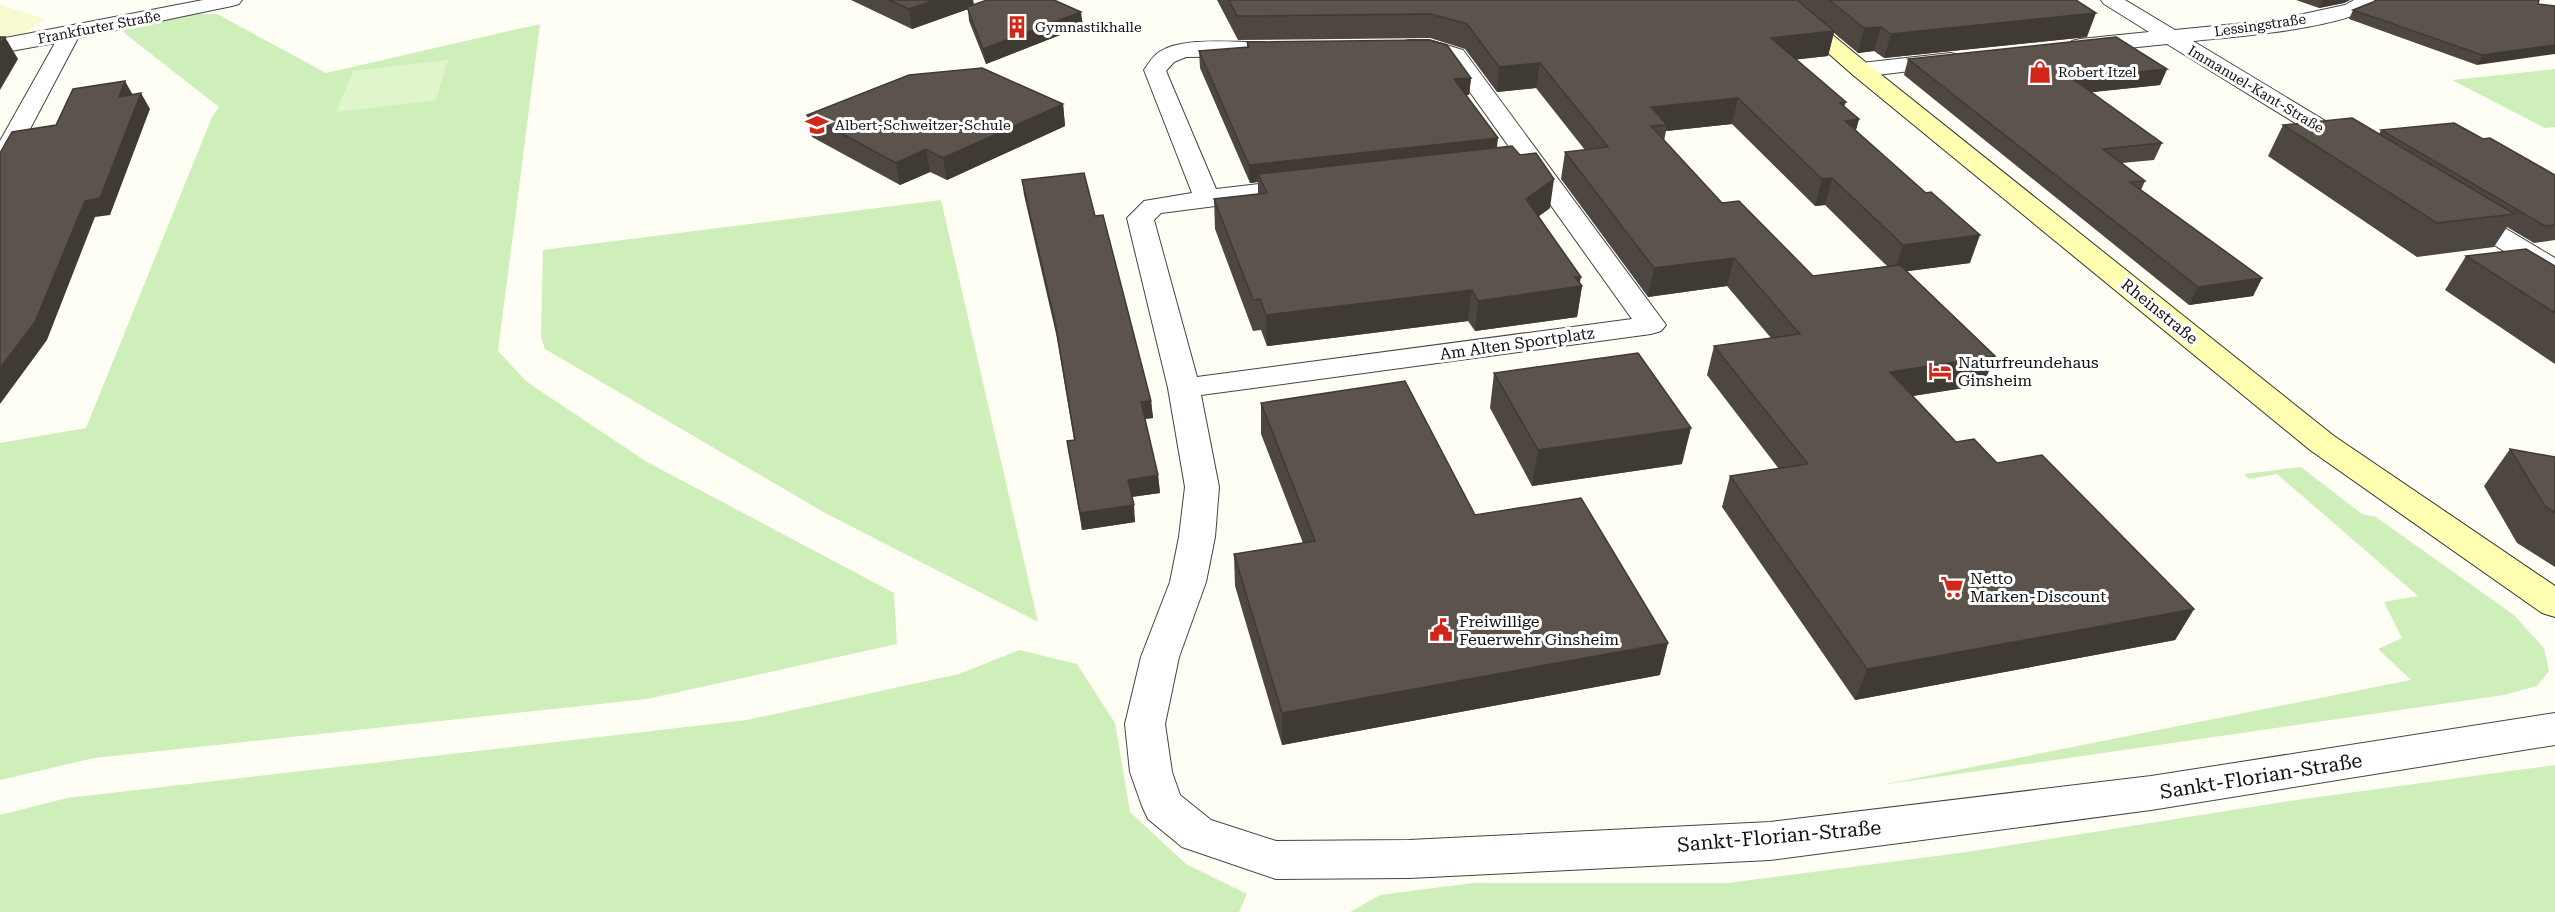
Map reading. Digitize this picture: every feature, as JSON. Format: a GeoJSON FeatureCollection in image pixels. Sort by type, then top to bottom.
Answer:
{"type":"FeatureCollection","features":[{"type":"Feature","properties":{"kind":"main road","name":"Rheinstraße"},"geometry":{"type":"LineString","coordinates":[[1778,0],[1861,70],[2322,443],[2555,604]]}},
{"type":"Feature","properties":{"kind":"street","name":"Frankfurter Straße"},"geometry":{"type":"LineString","coordinates":[[0,46],[70,34],[232,0]]}},
{"type":"Feature","properties":{"kind":"street","name":"Immanuel-Kant-Straße"},"geometry":{"type":"LineString","coordinates":[[2111,0],[2372,159]]}},
{"type":"Feature","properties":{"kind":"street","name":"Lessingstraße"},"geometry":{"type":"LineString","coordinates":[[2064,48],[2276,26],[2352,10],[2369,0]]}},
{"type":"Feature","properties":{"kind":"street"},"geometry":{"type":"LineString","coordinates":[[1,161],[70,34]]}},
{"type":"Feature","properties":{"kind":"street","name":"Am Alten Sportplatz"},"geometry":{"type":"LineString","coordinates":[[1185,388],[1651,325],[1522,164],[1455,55],[1429,47],[1382,48]]}},
{"type":"Feature","properties":{"kind":"street"},"geometry":{"type":"LineString","coordinates":[[1207,198],[1155,69],[1166,57],[1183,50],[1288,49]]}},
{"type":"Feature","properties":{"kind":"street"},"geometry":{"type":"LineString","coordinates":[[1861,70],[1971,58]]}},
{"type":"Feature","properties":{"kind":"street"},"geometry":{"type":"LineString","coordinates":[[1185,388],[1140,218],[1153,207],[1207,198],[1324,185]]}},
{"type":"Feature","properties":{"kind":"street"},"geometry":{"type":"LineString","coordinates":[[2443,202],[2555,270]]}},
{"type":"Feature","properties":{"kind":"street","name":"Sankt-Florian-Straße"},"geometry":{"type":"LineString","coordinates":[[1185,388],[1202,488],[1188,582],[1160,657],[1145,724],[1151,772],[1163,806],[1197,834],[1276,860],[1409,859],[1770,841],[2151,793],[2555,729]]}},
{"type":"Feature","properties":{"kind":"green space"},"geometry":{"type":"Polygon","coordinates":[[[0,5],[46,19],[22,34],[0,38],[0,5]]]}},
{"type":"Feature","properties":{"kind":"green space"},"geometry":{"type":"Polygon","coordinates":[[[187,14],[217,14],[326,73],[540,24],[498,351],[527,382],[647,462],[894,593],[897,644],[647,699],[94,758],[0,780],[0,443],[86,428],[212,117],[219,107],[123,32],[121,26],[187,14]]]}},
{"type":"Feature","properties":{"kind":"green space"},"geometry":{"type":"Polygon","coordinates":[[[448,60],[436,100],[336,112],[353,71],[448,60]]]}},
{"type":"Feature","properties":{"kind":"green space"},"geometry":{"type":"Polygon","coordinates":[[[2555,69],[2555,127],[2545,128],[2452,80],[2555,69]]]}},
{"type":"Feature","properties":{"kind":"green space"},"geometry":{"type":"Polygon","coordinates":[[[941,200],[1038,622],[827,514],[545,349],[541,337],[543,250],[941,200]]]}},
{"type":"Feature","properties":{"kind":"green space"},"geometry":{"type":"Polygon","coordinates":[[[2301,467],[2362,514],[2376,517],[2514,615],[2544,648],[2549,671],[2537,686],[2504,695],[1881,785],[2411,680],[2378,649],[2402,638],[2384,602],[2418,596],[2277,474],[2249,479],[2244,474],[2301,467]]]}},
{"type":"Feature","properties":{"kind":"green space"},"geometry":{"type":"Polygon","coordinates":[[[1019,650],[1077,664],[1115,723],[1130,812],[1186,864],[1247,894],[1239,912],[0,912],[0,815],[67,798],[747,720],[959,674],[1019,650]]]}},
{"type":"Feature","properties":{"kind":"green space"},"geometry":{"type":"Polygon","coordinates":[[[2555,765],[2555,912],[1350,912],[1380,895],[1473,883],[1728,883],[1967,852],[2296,800],[2555,765]]]}},
{"type":"Feature","properties":{"kind":"building"},"geometry":{"type":"Polygon","coordinates":[[[889,0],[934,0],[909,9],[889,0]]]}},
{"type":"Feature","properties":{"kind":"building","name":"Gymnastikhalle"},"geometry":{"type":"Polygon","coordinates":[[[987,0],[1054,0],[1081,12],[983,49],[967,7],[987,0]]]}},
{"type":"Feature","properties":{"kind":"building"},"geometry":{"type":"Polygon","coordinates":[[[1229,0],[1797,0],[1834,31],[1771,38],[1846,102],[1840,103],[1859,119],[1845,121],[1926,193],[1931,192],[1980,235],[1903,245],[1832,178],[1822,179],[1738,98],[1651,107],[1667,125],[1651,126],[1722,203],[1739,201],[1813,276],[1900,265],[1995,356],[1890,372],[1956,442],[1974,439],[1997,463],[2042,455],[2194,609],[1867,669],[1730,476],[1808,464],[1714,346],[1800,334],[1734,258],[1654,268],[1565,152],[1608,147],[1540,63],[1499,67],[1467,24],[1431,14],[1237,16],[1229,0]]]}},
{"type":"Feature","properties":{"kind":"building"},"geometry":{"type":"Polygon","coordinates":[[[1829,0],[2076,0],[2096,13],[1891,34],[1881,27],[1864,28],[1829,0]]]}},
{"type":"Feature","properties":{"kind":"building"},"geometry":{"type":"Polygon","coordinates":[[[2376,0],[2539,0],[2538,4],[2555,6],[2555,45],[2482,55],[2353,10],[2376,0]]]}},
{"type":"Feature","properties":{"kind":"building"},"geometry":{"type":"Polygon","coordinates":[[[2116,37],[2167,69],[2073,79],[2162,143],[2103,149],[2145,181],[2130,182],[2262,278],[2198,287],[1908,59],[2116,37]]]}},
{"type":"Feature","properties":{"kind":"building"},"geometry":{"type":"Polygon","coordinates":[[[1429,40],[1447,45],[1471,78],[1454,79],[1498,138],[1249,165],[1199,51],[1249,47],[1247,42],[1429,40]]]}},
{"type":"Feature","properties":{"kind":"building"},"geometry":{"type":"Polygon","coordinates":[[[982,68],[1063,104],[943,158],[926,149],[896,163],[807,115],[909,75],[982,68]]]}},
{"type":"Feature","properties":{"kind":"building"},"geometry":{"type":"Polygon","coordinates":[[[125,81],[119,97],[141,93],[100,198],[85,201],[35,322],[0,368],[0,153],[12,132],[56,125],[73,89],[125,81]]]}},
{"type":"Feature","properties":{"kind":"building"},"geometry":{"type":"Polygon","coordinates":[[[2352,118],[2515,214],[2437,223],[2283,125],[2352,118]]]}},
{"type":"Feature","properties":{"kind":"building"},"geometry":{"type":"Polygon","coordinates":[[[2454,123],[2483,139],[2490,138],[2555,175],[2555,225],[2545,226],[2381,130],[2454,123]]]}},
{"type":"Feature","properties":{"kind":"building"},"geometry":{"type":"Polygon","coordinates":[[[1512,146],[1520,155],[1536,153],[1554,179],[1526,199],[1581,277],[1575,277],[1582,286],[1478,301],[1472,290],[1266,315],[1260,299],[1253,300],[1214,199],[1267,193],[1258,174],[1512,146]]]}},
{"type":"Feature","properties":{"kind":"building"},"geometry":{"type":"Polygon","coordinates":[[[1084,173],[1095,216],[1103,215],[1151,401],[1141,402],[1158,475],[1128,480],[1134,505],[1080,513],[1067,441],[1075,440],[1055,322],[1022,180],[1084,173]]]}},
{"type":"Feature","properties":{"kind":"building"},"geometry":{"type":"Polygon","coordinates":[[[2526,249],[2555,266],[2555,313],[2466,256],[2526,249]]]}},
{"type":"Feature","properties":{"kind":"building"},"geometry":{"type":"Polygon","coordinates":[[[1638,353],[1691,428],[1538,450],[1494,373],[1638,353]]]}},
{"type":"Feature","properties":{"kind":"building"},"geometry":{"type":"Polygon","coordinates":[[[1405,381],[1475,515],[1581,498],[1668,643],[1282,713],[1234,554],[1315,541],[1261,403],[1405,381]]]}},
{"type":"Feature","properties":{"kind":"building"},"geometry":{"type":"Polygon","coordinates":[[[2510,449],[2555,457],[2555,513],[2545,506],[2510,449]]]}},
{"type":"Feature","properties":{"kind":"place","name":"Gymnastikhalle"},"geometry":{"type":"Point","coordinates":[1017,27]}},
{"type":"Feature","properties":{"kind":"place","name":"Robert Itzel"},"geometry":{"type":"Point","coordinates":[2040,72]}},
{"type":"Feature","properties":{"kind":"place","name":"Albert-Schweitzer-Schule"},"geometry":{"type":"Point","coordinates":[817,125]}},
{"type":"Feature","properties":{"kind":"place","name":"Naturfreundehaus Ginsheim"},"geometry":{"type":"Point","coordinates":[1940,371]}},
{"type":"Feature","properties":{"kind":"place","name":"Netto Marken-Discount"},"geometry":{"type":"Point","coordinates":[1952,587]}},
{"type":"Feature","properties":{"kind":"place","name":"Freiwillige Feuerwehr Ginsheim"},"geometry":{"type":"Point","coordinates":[1441,630]}}]}
